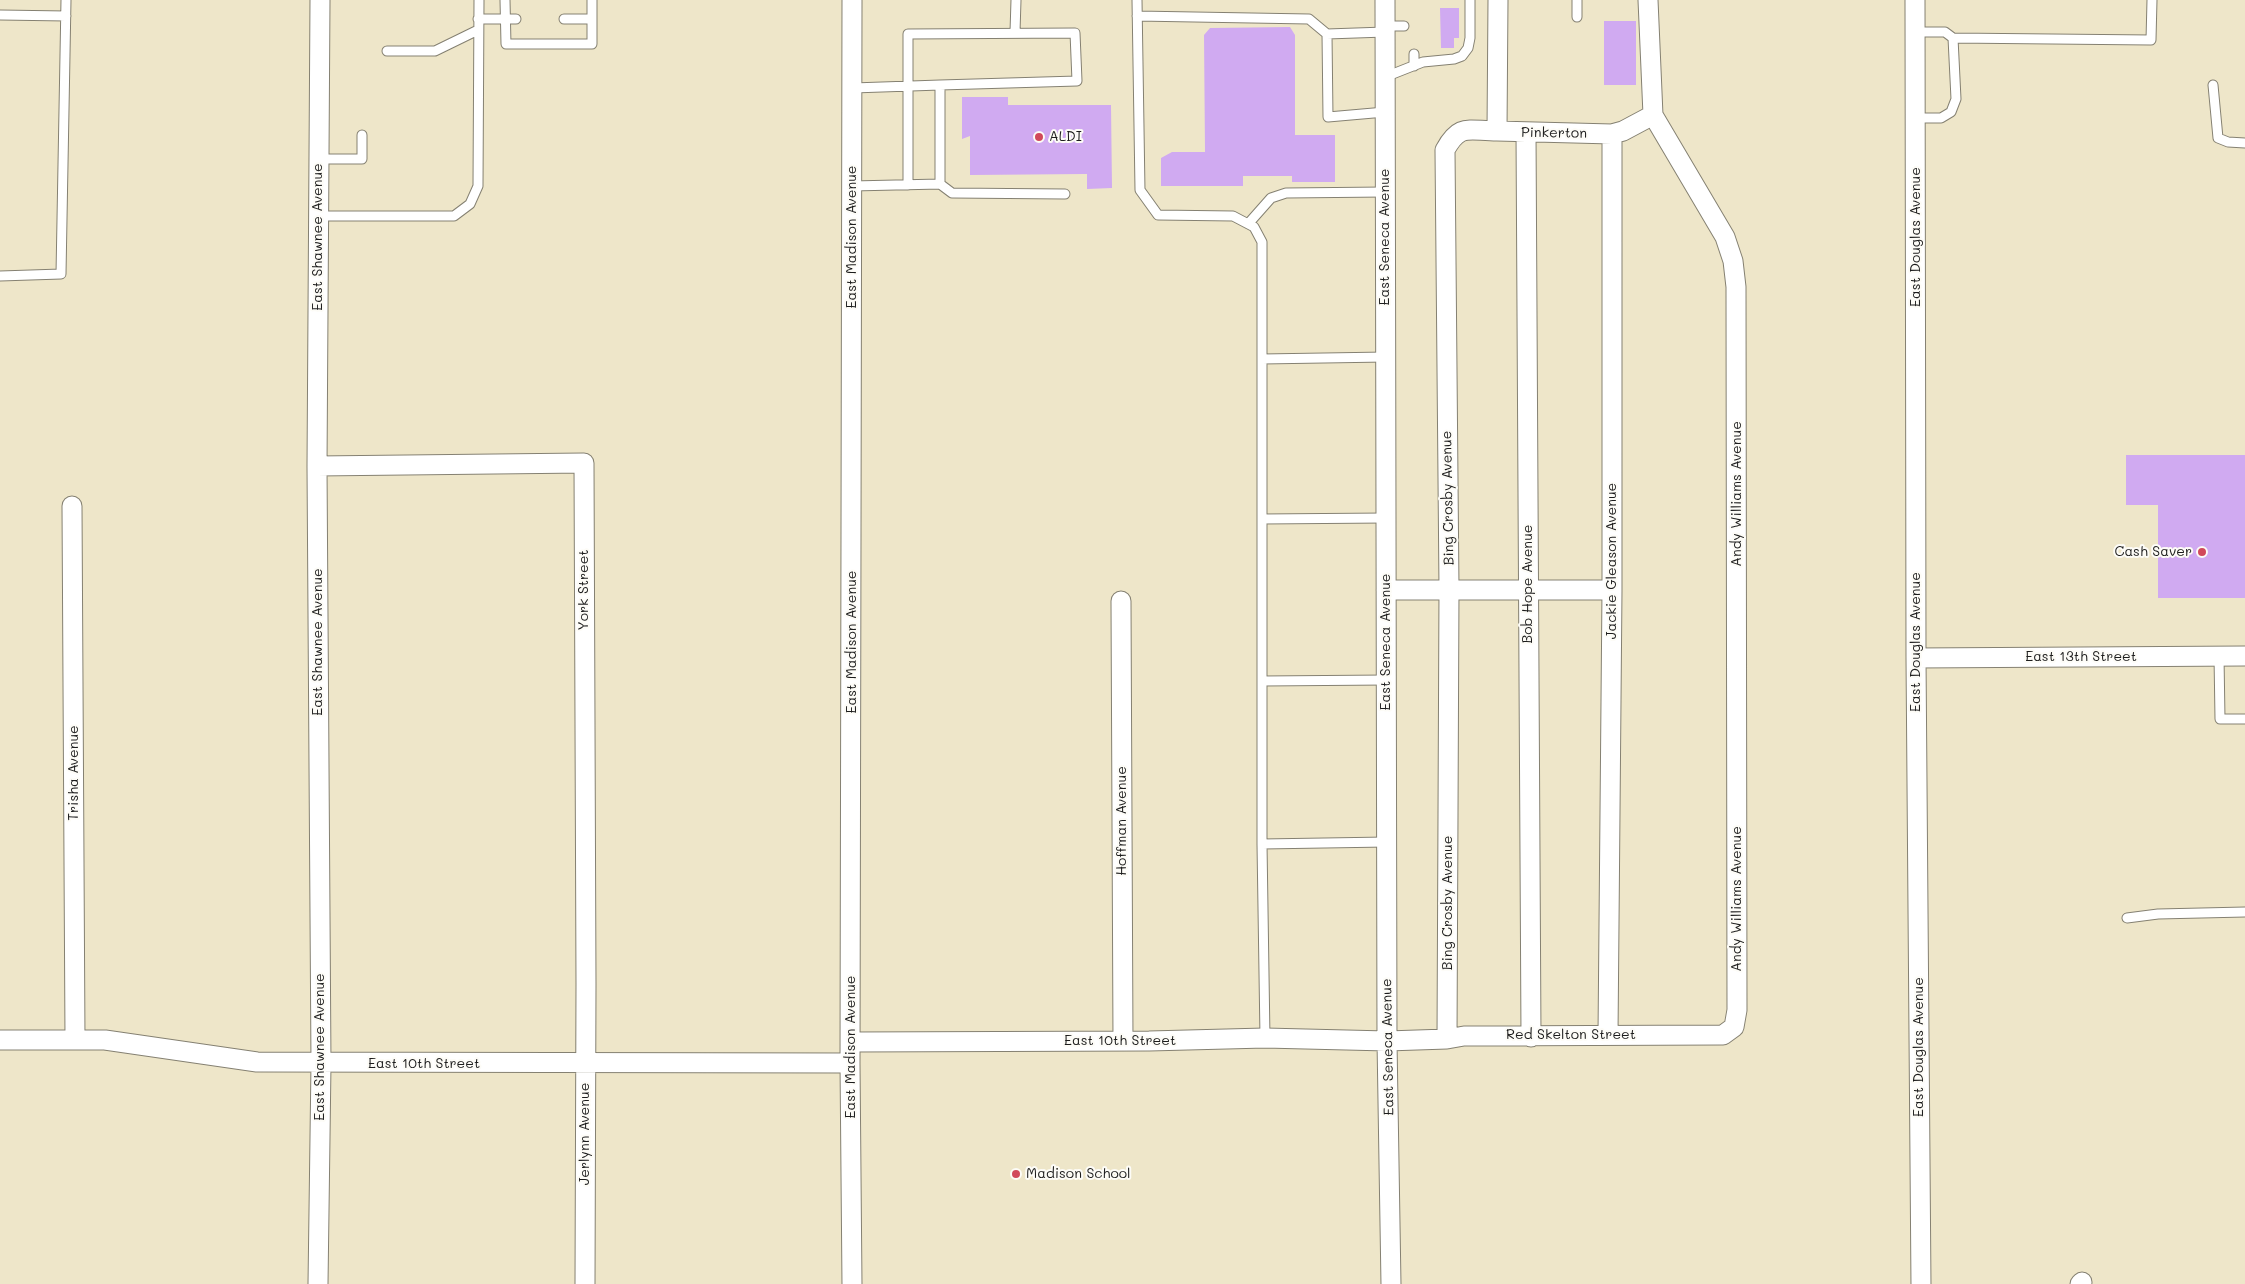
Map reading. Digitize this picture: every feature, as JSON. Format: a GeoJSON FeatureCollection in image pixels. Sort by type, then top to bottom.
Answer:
{"type":"FeatureCollection","features":[{"type":"Feature","properties":{"kind":"street","name":"East Shawnee Avenue"},"geometry":{"type":"LineString","coordinates":[[318,1284],[321,1064],[317,466],[320,0]]}},
{"type":"Feature","properties":{"kind":"street","name":"East Madison Avenue"},"geometry":{"type":"LineString","coordinates":[[852,0],[852,1042],[850,1063],[852,1284]]}},
{"type":"Feature","properties":{"kind":"street","name":"East Seneca Avenue"},"geometry":{"type":"LineString","coordinates":[[1385,0],[1391,28],[1385,77],[1387,842],[1391,1284]]}},
{"type":"Feature","properties":{"kind":"street"},"geometry":{"type":"LineString","coordinates":[[1497,131],[1498,0]]}},
{"type":"Feature","properties":{"kind":"street","name":"Andy Williams Avenue"},"geometry":{"type":"LineString","coordinates":[[1648,0],[1653,115],[1725,237],[1733,261],[1736,287],[1737,1010]]}},
{"type":"Feature","properties":{"kind":"street","name":"East Douglas Avenue"},"geometry":{"type":"LineString","coordinates":[[1916,0],[1916,658],[1921,1284]]}},
{"type":"Feature","properties":{"kind":"street"},"geometry":{"type":"LineString","coordinates":[[1612,134],[1623,131],[1653,115]]}},
{"type":"Feature","properties":{"kind":"street","name":"Bing Crosby Avenue"},"geometry":{"type":"LineString","coordinates":[[1447,1039],[1449,589],[1445,150],[1454,134],[1464,130],[1497,131]]}},
{"type":"Feature","properties":{"kind":"street","name":"Pinkerton"},"geometry":{"type":"LineString","coordinates":[[1497,131],[1612,134]]}},
{"type":"Feature","properties":{"kind":"street","name":"Bob Hope Avenue"},"geometry":{"type":"LineString","coordinates":[[1526,132],[1531,1037]]}},
{"type":"Feature","properties":{"kind":"street","name":"Jackie Gleason Avenue"},"geometry":{"type":"LineString","coordinates":[[1608,1035],[1612,590],[1612,134]]}},
{"type":"Feature","properties":{"kind":"street","name":"York Street"},"geometry":{"type":"LineString","coordinates":[[317,466],[584,464],[586,984]]}},
{"type":"Feature","properties":{"kind":"street","name":"Trisha Avenue"},"geometry":{"type":"LineString","coordinates":[[72,506],[75,1040]]}},
{"type":"Feature","properties":{"kind":"street"},"geometry":{"type":"LineString","coordinates":[[1386,590],[1612,590]]}},
{"type":"Feature","properties":{"kind":"street","name":"Hoffman Avenue"},"geometry":{"type":"LineString","coordinates":[[1121,601],[1123,1041]]}},
{"type":"Feature","properties":{"kind":"street","name":"East 13th Street"},"geometry":{"type":"LineString","coordinates":[[1916,658],[2245,656]]}},
{"type":"Feature","properties":{"kind":"street","name":"Jerlynn Avenue"},"geometry":{"type":"LineString","coordinates":[[585,1284],[584,1064],[586,984]]}},
{"type":"Feature","properties":{"kind":"street","name":"Red Skelton Street"},"geometry":{"type":"LineString","coordinates":[[1388,1041],[1447,1039],[1464,1036],[1723,1035],[1734,1028],[1737,1010]]}},
{"type":"Feature","properties":{"kind":"street","name":"East 10th Street"},"geometry":{"type":"LineString","coordinates":[[852,1042],[1123,1041],[1265,1038],[1388,1041]]}},
{"type":"Feature","properties":{"kind":"street","name":"East 10th Street"},"geometry":{"type":"LineString","coordinates":[[0,1040],[105,1040],[257,1062],[321,1064],[850,1063]]}},
{"type":"Feature","properties":{"kind":"lane"},"geometry":{"type":"LineString","coordinates":[[0,276],[61,274],[66,0]]}},
{"type":"Feature","properties":{"kind":"lane"},"geometry":{"type":"LineString","coordinates":[[318,216],[454,216],[470,204],[478,186],[478,0]]}},
{"type":"Feature","properties":{"kind":"lane"},"geometry":{"type":"LineString","coordinates":[[505,0],[506,44],[592,44],[592,0]]}},
{"type":"Feature","properties":{"kind":"lane"},"geometry":{"type":"LineString","coordinates":[[1015,32],[1016,0]]}},
{"type":"Feature","properties":{"kind":"lane"},"geometry":{"type":"LineString","coordinates":[[1137,0],[1140,190],[1158,215],[1233,216],[1254,227],[1262,242],[1262,844],[1265,1038]]}},
{"type":"Feature","properties":{"kind":"lane"},"geometry":{"type":"LineString","coordinates":[[1385,77],[1431,61],[1454,59],[1462,56],[1468,48],[1470,38],[1470,0]]}},
{"type":"Feature","properties":{"kind":"lane"},"geometry":{"type":"LineString","coordinates":[[1577,0],[1577,17]]}},
{"type":"Feature","properties":{"kind":"lane"},"geometry":{"type":"LineString","coordinates":[[1916,32],[1945,32],[1954,38],[2151,40],[2152,0]]}},
{"type":"Feature","properties":{"kind":"lane"},"geometry":{"type":"LineString","coordinates":[[0,15],[66,16]]}},
{"type":"Feature","properties":{"kind":"lane"},"geometry":{"type":"LineString","coordinates":[[1137,16],[1308,19],[1327,34],[1391,28]]}},
{"type":"Feature","properties":{"kind":"lane"},"geometry":{"type":"LineString","coordinates":[[478,19],[516,19]]}},
{"type":"Feature","properties":{"kind":"lane"},"geometry":{"type":"LineString","coordinates":[[564,19],[592,19]]}},
{"type":"Feature","properties":{"kind":"lane"},"geometry":{"type":"LineString","coordinates":[[387,51],[434,51],[478,30]]}},
{"type":"Feature","properties":{"kind":"lane"},"geometry":{"type":"LineString","coordinates":[[853,88],[908,86],[1076,81],[1075,33],[908,34],[908,86],[908,185]]}},
{"type":"Feature","properties":{"kind":"lane"},"geometry":{"type":"LineString","coordinates":[[1327,34],[1328,117],[1385,112]]}},
{"type":"Feature","properties":{"kind":"lane"},"geometry":{"type":"LineString","coordinates":[[1916,118],[1941,118],[1951,112],[1956,99],[1954,38]]}},
{"type":"Feature","properties":{"kind":"lane"},"geometry":{"type":"LineString","coordinates":[[1414,54],[1414,66]]}},
{"type":"Feature","properties":{"kind":"lane"},"geometry":{"type":"LineString","coordinates":[[940,85],[940,184]]}},
{"type":"Feature","properties":{"kind":"lane"},"geometry":{"type":"LineString","coordinates":[[2213,85],[2218,138],[2228,142],[2245,143]]}},
{"type":"Feature","properties":{"kind":"lane"},"geometry":{"type":"LineString","coordinates":[[319,159],[362,159],[362,134]]}},
{"type":"Feature","properties":{"kind":"lane"},"geometry":{"type":"LineString","coordinates":[[852,186],[940,184],[952,193],[1065,194]]}},
{"type":"Feature","properties":{"kind":"lane"},"geometry":{"type":"LineString","coordinates":[[1248,224],[1271,198],[1286,193],[1385,192]]}},
{"type":"Feature","properties":{"kind":"lane"},"geometry":{"type":"LineString","coordinates":[[1262,358],[1386,357]]}},
{"type":"Feature","properties":{"kind":"lane"},"geometry":{"type":"LineString","coordinates":[[1262,519],[1386,518]]}},
{"type":"Feature","properties":{"kind":"lane"},"geometry":{"type":"LineString","coordinates":[[2219,656],[2220,719],[2245,719]]}},
{"type":"Feature","properties":{"kind":"lane"},"geometry":{"type":"LineString","coordinates":[[1263,681],[1387,680]]}},
{"type":"Feature","properties":{"kind":"lane"},"geometry":{"type":"LineString","coordinates":[[1262,844],[1387,842]]}},
{"type":"Feature","properties":{"kind":"lane"},"geometry":{"type":"LineString","coordinates":[[2127,918],[2158,914],[2245,912]]}},
{"type":"Feature","properties":{"kind":"building"},"geometry":{"type":"Polygon","coordinates":[[[1440,8],[1459,8],[1459,38],[1454,38],[1454,48],[1441,48],[1440,8]]]}},
{"type":"Feature","properties":{"kind":"building"},"geometry":{"type":"Polygon","coordinates":[[[1604,21],[1636,21],[1636,85],[1604,85],[1604,21]]]}},
{"type":"Feature","properties":{"kind":"building"},"geometry":{"type":"Polygon","coordinates":[[[1290,27],[1295,35],[1295,135],[1335,135],[1335,182],[1292,182],[1292,176],[1243,176],[1243,186],[1161,186],[1161,158],[1172,152],[1205,152],[1204,35],[1210,28],[1290,27]]]}},
{"type":"Feature","properties":{"kind":"building"},"geometry":{"type":"Polygon","coordinates":[[[962,97],[1008,97],[1008,105],[1111,105],[1112,188],[1087,189],[1087,174],[970,175],[970,136],[962,139],[962,97]]]}},
{"type":"Feature","properties":{"kind":"building","name":"Cash Saver"},"geometry":{"type":"Polygon","coordinates":[[[2126,455],[2245,455],[2245,598],[2158,598],[2158,505],[2126,505],[2126,455]]]}},
{"type":"Feature","properties":{"kind":"place","name":"ALDI"},"geometry":{"type":"Point","coordinates":[1039,137]}},
{"type":"Feature","properties":{"kind":"place","name":"Cash Saver"},"geometry":{"type":"Point","coordinates":[2202,552]}},
{"type":"Feature","properties":{"kind":"place","name":"Madison School"},"geometry":{"type":"Point","coordinates":[1016,1174]}}]}
